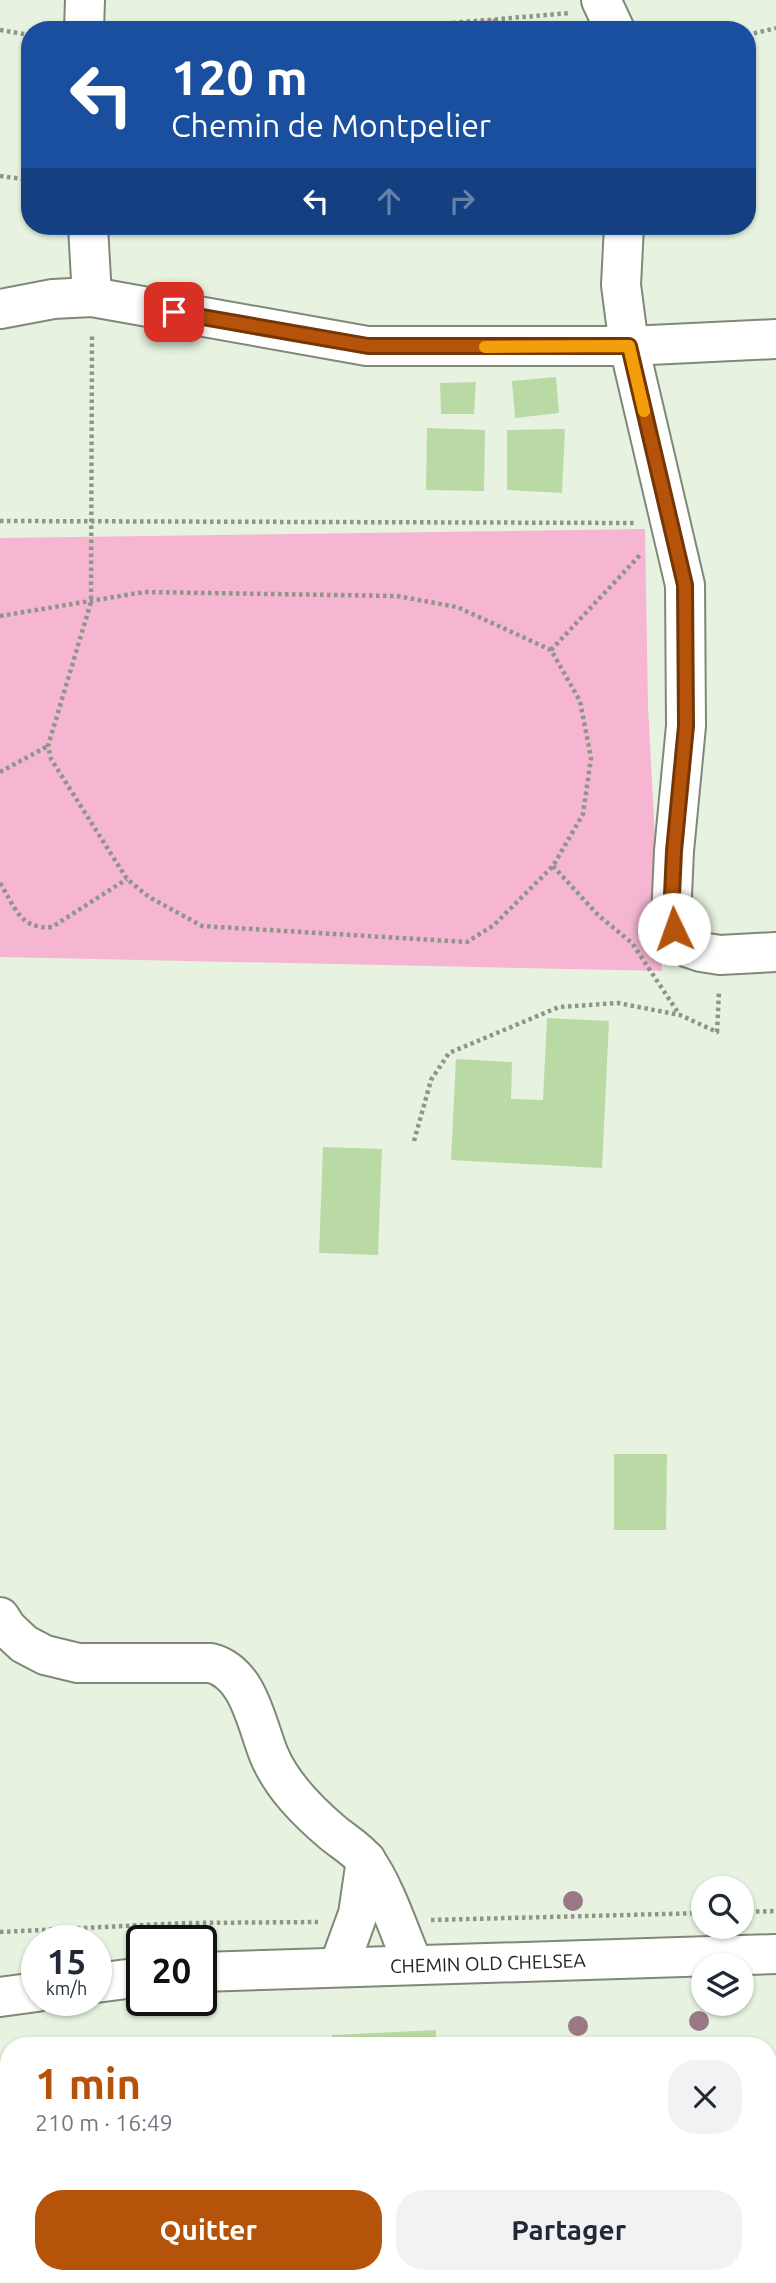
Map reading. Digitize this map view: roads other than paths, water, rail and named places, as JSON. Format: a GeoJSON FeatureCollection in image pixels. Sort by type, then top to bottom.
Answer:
{"type":"FeatureCollection","features":[{"type":"Feature","properties":{"kind":"street"},"geometry":{"type":"LineString","coordinates":[[84,21],[85,0]]}},
{"type":"Feature","properties":{"kind":"street"},"geometry":{"type":"LineString","coordinates":[[88,235],[92,298]]}},
{"type":"Feature","properties":{"kind":"street"},"geometry":{"type":"LineString","coordinates":[[624,235],[621,285],[629,346],[685,585],[686,726],[674,851],[671,917],[679,940],[701,953],[720,955],[776,952]]}},
{"type":"Feature","properties":{"kind":"street"},"geometry":{"type":"LineString","coordinates":[[0,309],[53,299],[92,298],[368,346],[629,346],[776,338]]}},
{"type":"Feature","properties":{"kind":"street"},"geometry":{"type":"LineString","coordinates":[[8,1640],[45,1656],[78,1663],[211,1663],[222,1666],[239,1682],[285,1784],[313,1816],[366,1860],[388,1903],[413,1964]]}},
{"type":"Feature","properties":{"kind":"street"},"geometry":{"type":"LineString","coordinates":[[339,1966],[356,1922],[366,1860]]}},
{"type":"Feature","properties":{"kind":"street","name":"CHEMIN OLD CHELSEA"},"geometry":{"type":"LineString","coordinates":[[217,1971],[776,1954]]}},
{"type":"Feature","properties":{"kind":"street"},"geometry":{"type":"LineString","coordinates":[[0,1969],[21,1970]]}},
{"type":"Feature","properties":{"kind":"street"},"geometry":{"type":"LineString","coordinates":[[0,1997],[21,1994]]}}]}
